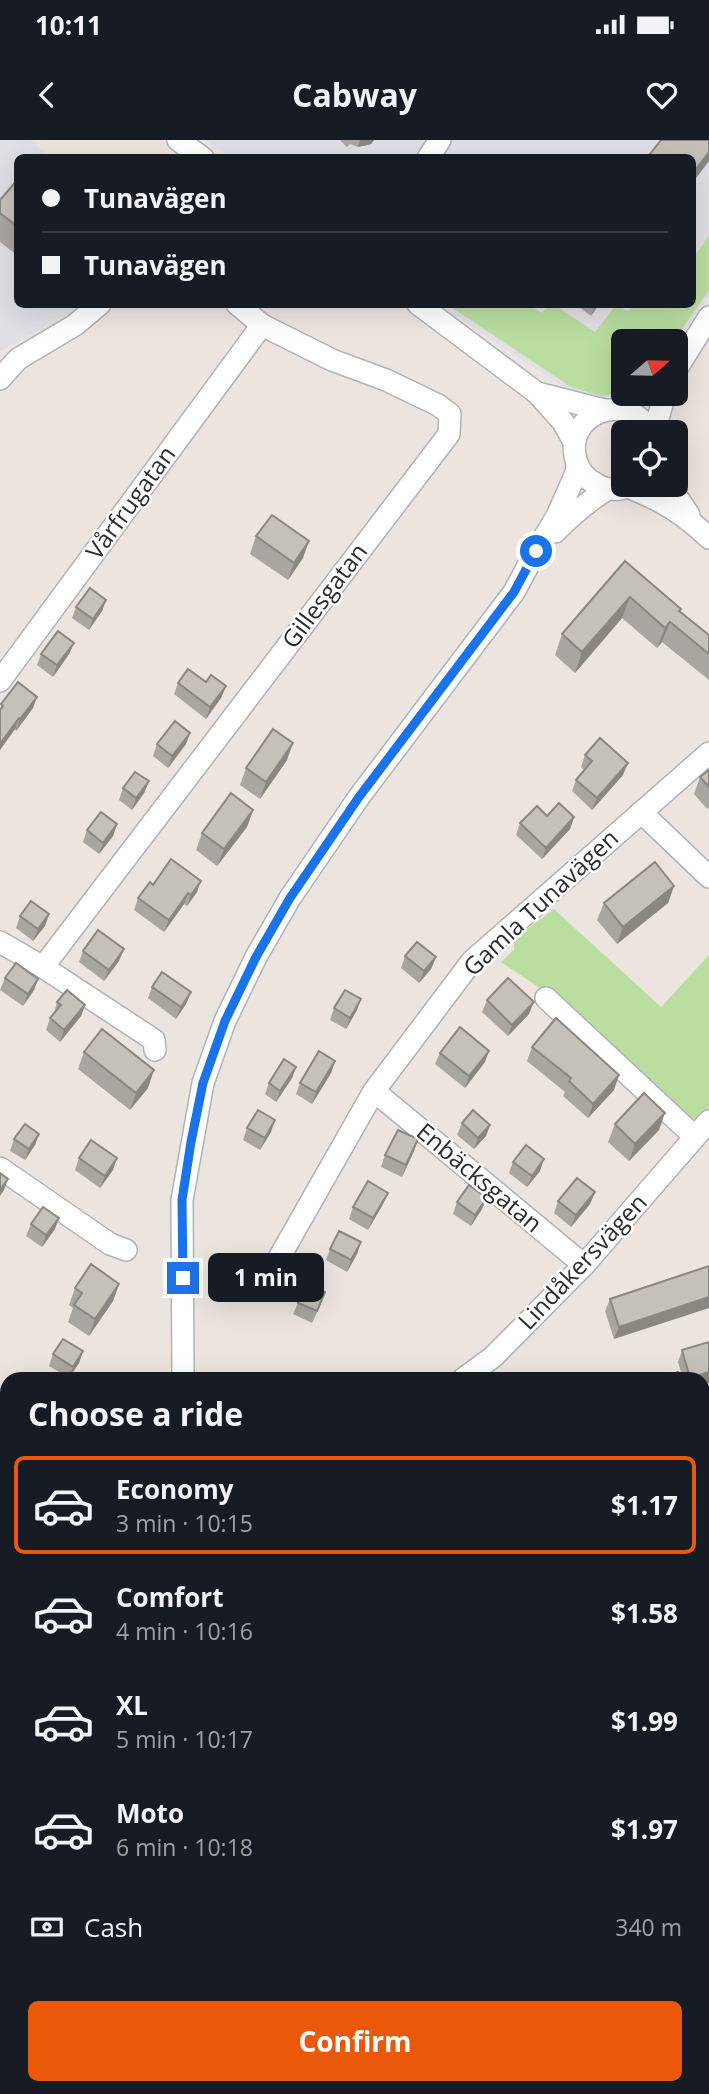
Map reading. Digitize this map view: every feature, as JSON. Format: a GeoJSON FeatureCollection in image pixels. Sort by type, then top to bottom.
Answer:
{"type":"FeatureCollection","features":[{"type":"Feature","properties":{"kind":"street"},"geometry":{"type":"LineString","coordinates":[[178,140],[197,154]]}},
{"type":"Feature","properties":{"kind":"street"},"geometry":{"type":"LineString","coordinates":[[688,337],[709,306]]}},
{"type":"Feature","properties":{"kind":"street"},"geometry":{"type":"LineString","coordinates":[[0,379],[18,359],[75,325],[95,308]]}},
{"type":"Feature","properties":{"kind":"street","name":"Gillesgatan"},"geometry":{"type":"LineString","coordinates":[[43,967],[449,434],[450,414],[438,405],[386,380],[332,360],[262,325],[242,308]]}},
{"type":"Feature","properties":{"kind":"street"},"geometry":{"type":"LineString","coordinates":[[423,308],[537,393],[562,422],[574,442]]}},
{"type":"Feature","properties":{"kind":"street"},"geometry":{"type":"LineString","coordinates":[[688,351],[709,317]]}},
{"type":"Feature","properties":{"kind":"street","name":"Vårfrugatan"},"geometry":{"type":"LineString","coordinates":[[0,681],[262,325]]}},
{"type":"Feature","properties":{"kind":"street"},"geometry":{"type":"LineString","coordinates":[[537,393],[629,412],[642,420]]}},
{"type":"Feature","properties":{"kind":"street"},"geometry":{"type":"LineString","coordinates":[[611,485],[591,482],[583,475],[574,454],[574,442],[582,425],[589,418],[618,406]]}},
{"type":"Feature","properties":{"kind":"street"},"geometry":{"type":"LineString","coordinates":[[183,1372],[182,1200],[203,1083],[225,1021],[256,957],[290,898],[359,797],[514,592],[557,516],[577,465]]}},
{"type":"Feature","properties":{"kind":"street"},"geometry":{"type":"LineString","coordinates":[[536,551],[575,512],[593,498],[611,491]]}},
{"type":"Feature","properties":{"kind":"street"},"geometry":{"type":"LineString","coordinates":[[651,497],[660,500],[703,532]]}},
{"type":"Feature","properties":{"kind":"street"},"geometry":{"type":"LineString","coordinates":[[678,497],[703,532]]}},
{"type":"Feature","properties":{"kind":"street","name":"Gamla Tunavägen"},"geometry":{"type":"LineString","coordinates":[[256,1281],[271,1272],[374,1091],[472,961],[709,752]]}},
{"type":"Feature","properties":{"kind":"street"},"geometry":{"type":"LineString","coordinates":[[641,812],[709,877]]}},
{"type":"Feature","properties":{"kind":"street"},"geometry":{"type":"LineString","coordinates":[[0,942],[154,1040],[155,1050]]}},
{"type":"Feature","properties":{"kind":"street","name":"Lindåkersvägen"},"geometry":{"type":"LineString","coordinates":[[473,1372],[493,1357],[584,1265],[702,1129],[546,998]]}},
{"type":"Feature","properties":{"kind":"street"},"geometry":{"type":"LineString","coordinates":[[196,1372],[188,1198],[203,1083]]}},
{"type":"Feature","properties":{"kind":"street","name":"Enbäcksgatan"},"geometry":{"type":"LineString","coordinates":[[374,1091],[584,1265]]}},
{"type":"Feature","properties":{"kind":"street"},"geometry":{"type":"LineString","coordinates":[[0,1168],[110,1244],[126,1250]]}},
{"type":"Feature","properties":{"kind":"shaded area"},"geometry":{"type":"Polygon","coordinates":[[[0,140],[30,140],[47,154],[14,154],[14,308],[80,308],[0,351],[0,140]]]}},
{"type":"Feature","properties":{"kind":"shaded area"},"geometry":{"type":"Polygon","coordinates":[[[206,140],[709,140],[709,296],[686,329],[611,329],[611,400],[607,401],[567,389],[444,308],[696,308],[696,154],[225,154],[206,140]]]}},
{"type":"Feature","properties":{"kind":"green space"},"geometry":{"type":"Polygon","coordinates":[[[709,236],[709,290],[682,329],[611,329],[611,395],[601,396],[571,387],[452,308],[534,308],[542,313],[546,308],[559,308],[595,332],[614,308],[628,311],[630,308],[696,308],[696,254],[709,236]]]}},
{"type":"Feature","properties":{"kind":"green space"},"geometry":{"type":"Polygon","coordinates":[[[554,909],[661,1007],[709,955],[709,1107],[693,1126],[546,992],[501,962],[514,950],[514,939],[554,909]]]}},
{"type":"Feature","properties":{"kind":"building"},"geometry":{"type":"Polygon","coordinates":[[[661,140],[709,140],[709,152],[696,169],[696,154],[650,154],[661,140]]]}},
{"type":"Feature","properties":{"kind":"building"},"geometry":{"type":"Polygon","coordinates":[[[14,184],[14,224],[0,213],[0,200],[14,184]]]}},
{"type":"Feature","properties":{"kind":"building"},"geometry":{"type":"Polygon","coordinates":[[[272,515],[309,541],[294,563],[256,536],[272,515]]]}},
{"type":"Feature","properties":{"kind":"building"},"geometry":{"type":"Polygon","coordinates":[[[625,561],[709,635],[709,654],[670,622],[665,628],[630,597],[582,652],[562,634],[625,561]]]}},
{"type":"Feature","properties":{"kind":"building"},"geometry":{"type":"Polygon","coordinates":[[[90,588],[106,600],[93,619],[76,607],[90,588]]]}},
{"type":"Feature","properties":{"kind":"building"},"geometry":{"type":"Polygon","coordinates":[[[58,631],[74,643],[57,665],[41,654],[58,631]]]}},
{"type":"Feature","properties":{"kind":"building"},"geometry":{"type":"Polygon","coordinates":[[[188,669],[206,682],[211,675],[226,686],[210,707],[178,683],[188,669]]]}},
{"type":"Feature","properties":{"kind":"building"},"geometry":{"type":"Polygon","coordinates":[[[18,682],[37,697],[0,744],[1,704],[18,682]]]}},
{"type":"Feature","properties":{"kind":"building"},"geometry":{"type":"Polygon","coordinates":[[[175,721],[190,733],[172,756],[157,744],[175,721]]]}},
{"type":"Feature","properties":{"kind":"building"},"geometry":{"type":"Polygon","coordinates":[[[273,729],[293,743],[266,782],[246,768],[273,729]]]}},
{"type":"Feature","properties":{"kind":"building"},"geometry":{"type":"Polygon","coordinates":[[[600,738],[628,763],[597,798],[576,780],[592,761],[585,755],[600,738]]]}},
{"type":"Feature","properties":{"kind":"building"},"geometry":{"type":"Polygon","coordinates":[[[709,770],[709,787],[700,777],[709,770]]]}},
{"type":"Feature","properties":{"kind":"building"},"geometry":{"type":"Polygon","coordinates":[[[135,772],[149,781],[136,798],[123,788],[135,772]]]}},
{"type":"Feature","properties":{"kind":"building"},"geometry":{"type":"Polygon","coordinates":[[[231,793],[253,810],[224,849],[202,833],[231,793]]]}},
{"type":"Feature","properties":{"kind":"building"},"geometry":{"type":"Polygon","coordinates":[[[559,803],[574,817],[546,848],[520,823],[537,806],[547,816],[559,803]]]}},
{"type":"Feature","properties":{"kind":"building"},"geometry":{"type":"Polygon","coordinates":[[[101,812],[117,824],[103,843],[87,830],[101,812]]]}},
{"type":"Feature","properties":{"kind":"building"},"geometry":{"type":"Polygon","coordinates":[[[171,859],[201,881],[191,895],[188,893],[169,920],[138,898],[150,882],[153,885],[171,859]]]}},
{"type":"Feature","properties":{"kind":"building"},"geometry":{"type":"Polygon","coordinates":[[[655,862],[674,886],[623,927],[604,903],[655,862]]]}},
{"type":"Feature","properties":{"kind":"building"},"geometry":{"type":"Polygon","coordinates":[[[31,901],[49,914],[38,929],[20,916],[31,901]]]}},
{"type":"Feature","properties":{"kind":"building"},"geometry":{"type":"Polygon","coordinates":[[[98,930],[124,949],[109,970],[83,951],[98,930]]]}},
{"type":"Feature","properties":{"kind":"building"},"geometry":{"type":"Polygon","coordinates":[[[417,942],[436,957],[424,971],[405,956],[417,942]]]}},
{"type":"Feature","properties":{"kind":"building"},"geometry":{"type":"Polygon","coordinates":[[[16,963],[38,979],[28,994],[5,978],[16,963]]]}},
{"type":"Feature","properties":{"kind":"building"},"geometry":{"type":"Polygon","coordinates":[[[162,972],[191,992],[181,1007],[152,987],[162,972]]]}},
{"type":"Feature","properties":{"kind":"building"},"geometry":{"type":"Polygon","coordinates":[[[508,978],[534,1002],[512,1025],[487,1000],[508,978]]]}},
{"type":"Feature","properties":{"kind":"building"},"geometry":{"type":"Polygon","coordinates":[[[67,990],[85,1005],[64,1030],[50,1018],[61,1005],[57,1002],[67,990]]]}},
{"type":"Feature","properties":{"kind":"building"},"geometry":{"type":"Polygon","coordinates":[[[345,990],[361,999],[350,1018],[334,1008],[345,990]]]}},
{"type":"Feature","properties":{"kind":"building"},"geometry":{"type":"Polygon","coordinates":[[[556,1018],[619,1075],[593,1104],[569,1081],[571,1078],[532,1047],[556,1018]]]}},
{"type":"Feature","properties":{"kind":"building"},"geometry":{"type":"Polygon","coordinates":[[[460,1027],[489,1051],[469,1076],[440,1053],[460,1027]]]}},
{"type":"Feature","properties":{"kind":"building"},"geometry":{"type":"Polygon","coordinates":[[[102,1029],[154,1070],[136,1093],[84,1052],[102,1029]]]}},
{"type":"Feature","properties":{"kind":"building"},"geometry":{"type":"Polygon","coordinates":[[[319,1051],[335,1061],[316,1092],[300,1083],[319,1051]]]}},
{"type":"Feature","properties":{"kind":"building"},"geometry":{"type":"Polygon","coordinates":[[[284,1059],[296,1067],[280,1091],[269,1083],[284,1059]]]}},
{"type":"Feature","properties":{"kind":"building"},"geometry":{"type":"Polygon","coordinates":[[[644,1093],[665,1113],[635,1144],[615,1124],[644,1093]]]}},
{"type":"Feature","properties":{"kind":"building"},"geometry":{"type":"Polygon","coordinates":[[[258,1110],[275,1120],[265,1138],[247,1128],[258,1110]]]}},
{"type":"Feature","properties":{"kind":"building"},"geometry":{"type":"Polygon","coordinates":[[[473,1110],[490,1125],[478,1138],[462,1123],[473,1110]]]}},
{"type":"Feature","properties":{"kind":"building"},"geometry":{"type":"Polygon","coordinates":[[[25,1124],[39,1134],[29,1149],[14,1139],[25,1124]]]}},
{"type":"Feature","properties":{"kind":"building"},"geometry":{"type":"Polygon","coordinates":[[[398,1130],[418,1139],[406,1165],[385,1155],[398,1130]]]}},
{"type":"Feature","properties":{"kind":"building"},"geometry":{"type":"Polygon","coordinates":[[[91,1140],[117,1158],[105,1176],[79,1158],[91,1140]]]}},
{"type":"Feature","properties":{"kind":"building"},"geometry":{"type":"Polygon","coordinates":[[[526,1145],[544,1159],[532,1176],[513,1162],[526,1145]]]}},
{"type":"Feature","properties":{"kind":"building"},"geometry":{"type":"Polygon","coordinates":[[[0,1173],[8,1179],[0,1190],[0,1173]]]}},
{"type":"Feature","properties":{"kind":"building"},"geometry":{"type":"Polygon","coordinates":[[[577,1178],[595,1192],[576,1215],[558,1201],[577,1178]]]}},
{"type":"Feature","properties":{"kind":"building"},"geometry":{"type":"Polygon","coordinates":[[[368,1181],[388,1193],[373,1218],[353,1207],[368,1181]]]}},
{"type":"Feature","properties":{"kind":"building"},"geometry":{"type":"Polygon","coordinates":[[[469,1185],[487,1198],[475,1215],[457,1202],[469,1185]]]}},
{"type":"Feature","properties":{"kind":"building"},"geometry":{"type":"Polygon","coordinates":[[[43,1207],[59,1218],[46,1235],[31,1224],[43,1207]]]}},
{"type":"Feature","properties":{"kind":"building"},"geometry":{"type":"Polygon","coordinates":[[[339,1231],[361,1242],[351,1260],[330,1249],[339,1231]]]}},
{"type":"Feature","properties":{"kind":"building"},"geometry":{"type":"Polygon","coordinates":[[[91,1264],[119,1284],[95,1319],[74,1305],[82,1293],[75,1288],[91,1264]]]}},
{"type":"Feature","properties":{"kind":"building"},"geometry":{"type":"Polygon","coordinates":[[[709,1266],[709,1297],[619,1327],[610,1299],[709,1266]]]}},
{"type":"Feature","properties":{"kind":"building"},"geometry":{"type":"Polygon","coordinates":[[[306,1284],[325,1292],[317,1311],[298,1303],[306,1284]]]}},
{"type":"Feature","properties":{"kind":"building"},"geometry":{"type":"Polygon","coordinates":[[[63,1339],[83,1351],[73,1367],[53,1354],[63,1339]]]}},
{"type":"Feature","properties":{"kind":"building"},"geometry":{"type":"Polygon","coordinates":[[[709,1342],[709,1372],[688,1372],[682,1350],[709,1342]]]}},
{"type":"Feature","properties":{"kind":"route"},"geometry":{"type":"LineString","coordinates":[[183,1278],[182,1200],[203,1083],[225,1021],[256,957],[290,898],[359,797],[514,592],[536,551]]}}]}
